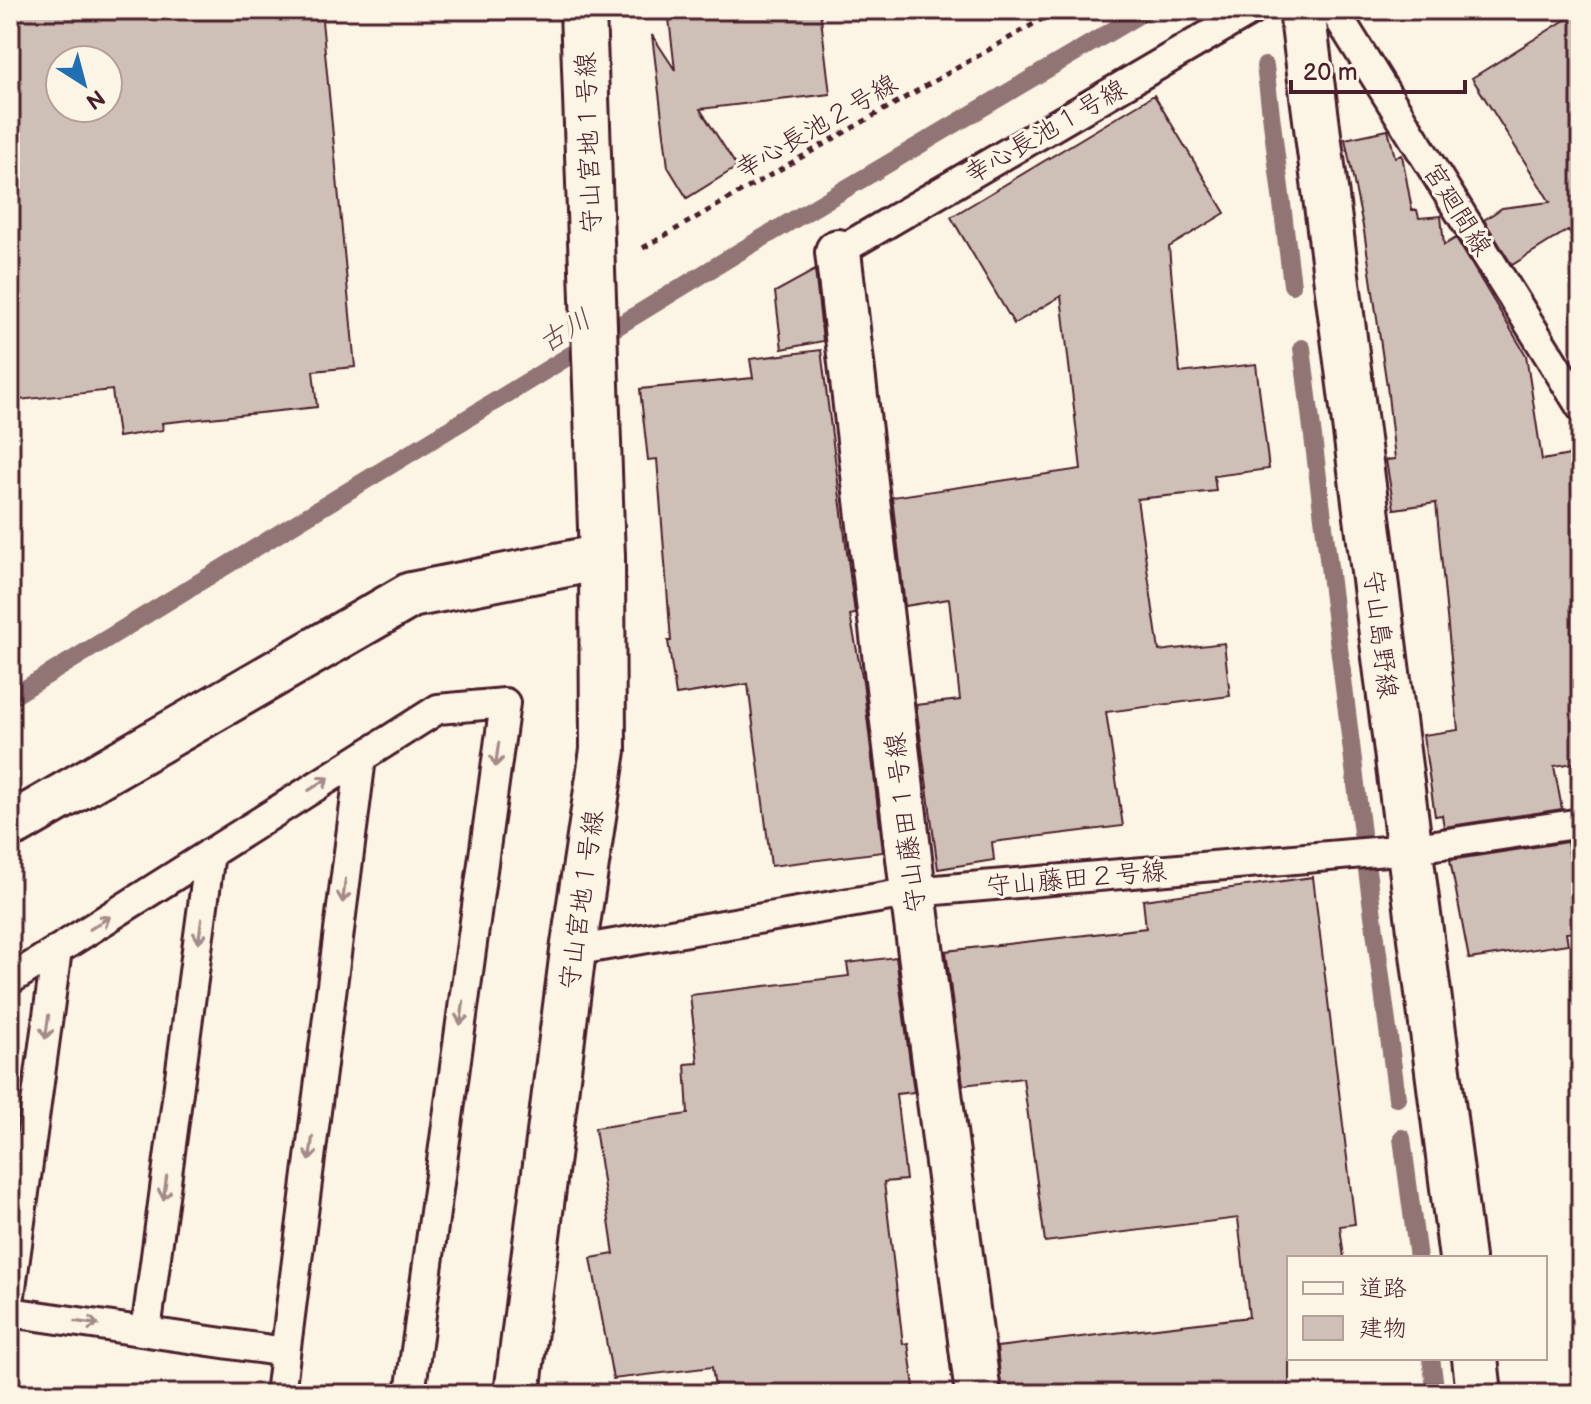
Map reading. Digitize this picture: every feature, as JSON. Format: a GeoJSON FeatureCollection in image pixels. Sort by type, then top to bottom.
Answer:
{"type":"FeatureCollection","features":[{"type":"Feature","properties":{"kind":"street","name":"守山宮地１号線"},"geometry":{"type":"LineString","coordinates":[[517,1394],[573,951],[603,750],[602,557],[583,10]]}},
{"type":"Feature","properties":{"kind":"street","name":"守山島野線"},"geometry":{"type":"LineString","coordinates":[[1302,10],[1462,1256]]}},
{"type":"Feature","properties":{"kind":"street","name":"守山藤田１号線"},"geometry":{"type":"LineString","coordinates":[[838,252],[913,892],[978,1394]]}},
{"type":"Feature","properties":{"kind":"street"},"geometry":{"type":"LineString","coordinates":[[12,821],[411,595],[602,557]]}},
{"type":"Feature","properties":{"kind":"street"},"geometry":{"type":"LineString","coordinates":[[1475,1360],[1479,1394]]}},
{"type":"Feature","properties":{"kind":"lane","name":"幸心長池１号線"},"geometry":{"type":"LineString","coordinates":[[838,252],[1252,10]]}},
{"type":"Feature","properties":{"kind":"lane","name":"宮廻間線"},"geometry":{"type":"LineString","coordinates":[[1334,10],[1581,407]]}},
{"type":"Feature","properties":{"kind":"lane"},"geometry":{"type":"LineString","coordinates":[[10,980],[438,709],[505,703],[410,1394]]}},
{"type":"Feature","properties":{"kind":"lane"},"geometry":{"type":"LineString","coordinates":[[280,1394],[361,758]]}},
{"type":"Feature","properties":{"kind":"lane","name":"守山藤田２号線"},"geometry":{"type":"LineString","coordinates":[[573,951],[913,892],[1409,849],[1581,823]]}},
{"type":"Feature","properties":{"kind":"lane"},"geometry":{"type":"LineString","coordinates":[[146,1331],[210,853]]}},
{"type":"Feature","properties":{"kind":"lane"},"geometry":{"type":"LineString","coordinates":[[10,1295],[57,950]]}},
{"type":"Feature","properties":{"kind":"lane"},"geometry":{"type":"LineString","coordinates":[[10,1312],[285,1352]]}},
{"type":"Feature","properties":{"kind":"path","name":"幸心長池２号線"},"geometry":{"type":"LineString","coordinates":[[594,277],[1058,10]]}},
{"type":"Feature","properties":{"kind":"building"},"geometry":{"type":"Polygon","coordinates":[[[10,10],[321,10],[355,367],[313,371],[317,407],[162,423],[163,430],[118,437],[112,390],[10,401],[10,10]]]}},
{"type":"Feature","properties":{"kind":"building"},"geometry":{"type":"Polygon","coordinates":[[[668,10],[820,10],[830,94],[700,109],[737,167],[687,198],[668,167],[652,35],[675,70],[668,10]]]}},
{"type":"Feature","properties":{"kind":"building"},"geometry":{"type":"Polygon","coordinates":[[[1581,10],[1581,251],[1568,230],[1512,265],[1484,220],[1502,208],[1550,202],[1472,78],[1581,10]]]}},
{"type":"Feature","properties":{"kind":"building"},"geometry":{"type":"Polygon","coordinates":[[[1154,95],[1225,213],[1169,247],[1180,373],[1256,364],[1269,469],[1214,476],[1216,491],[1137,499],[1159,651],[1224,643],[1230,696],[1106,712],[1123,826],[992,842],[994,860],[938,869],[916,705],[960,700],[949,599],[905,606],[892,497],[1081,469],[1061,296],[1014,324],[951,217],[1154,95]]]}},
{"type":"Feature","properties":{"kind":"building"},"geometry":{"type":"Polygon","coordinates":[[[1388,130],[1395,157],[1402,155],[1412,210],[1417,210],[1419,218],[1441,216],[1444,245],[1456,238],[1526,355],[1542,460],[1581,453],[1581,762],[1554,766],[1562,809],[1444,827],[1442,815],[1435,816],[1423,735],[1458,730],[1436,503],[1394,509],[1386,460],[1395,459],[1387,386],[1364,231],[1345,139],[1388,130]]]}},
{"type":"Feature","properties":{"kind":"building"},"geometry":{"type":"Polygon","coordinates":[[[815,270],[823,341],[782,349],[775,292],[815,270]]]}},
{"type":"Feature","properties":{"kind":"building"},"geometry":{"type":"Polygon","coordinates":[[[821,350],[855,614],[850,615],[863,682],[883,852],[771,866],[748,684],[676,695],[668,641],[671,641],[657,459],[648,460],[640,389],[753,378],[750,359],[821,350]]]}},
{"type":"Feature","properties":{"kind":"building"},"geometry":{"type":"Polygon","coordinates":[[[1567,842],[1570,859],[1581,858],[1581,931],[1566,933],[1568,944],[1469,959],[1450,860],[1567,842]]]}},
{"type":"Feature","properties":{"kind":"building"},"geometry":{"type":"Polygon","coordinates":[[[1313,877],[1355,1224],[1340,1226],[1344,1256],[1287,1256],[1289,1394],[1002,1394],[997,1347],[1249,1317],[1238,1218],[1045,1242],[1023,1078],[963,1085],[946,951],[1146,928],[1143,900],[1313,877]]]}},
{"type":"Feature","properties":{"kind":"building"},"geometry":{"type":"Polygon","coordinates":[[[896,957],[914,1092],[896,1094],[906,1180],[884,1182],[903,1344],[908,1343],[915,1394],[716,1394],[712,1367],[613,1379],[591,1258],[614,1254],[595,1128],[688,1114],[685,1064],[698,1063],[690,995],[849,976],[847,963],[896,957]]]}},
{"type":"Feature","properties":{"kind":"waterway","name":"古川"},"geometry":{"type":"LineString","coordinates":[[10,698],[739,252],[1147,10]]}},
{"type":"Feature","properties":{"kind":"waterway"},"geometry":{"type":"LineString","coordinates":[[1265,66],[1292,285]]}},
{"type":"Feature","properties":{"kind":"waterway"},"geometry":{"type":"LineString","coordinates":[[1302,348],[1362,833]]}},
{"type":"Feature","properties":{"kind":"waterway"},"geometry":{"type":"LineString","coordinates":[[1367,870],[1397,1098]]}},
{"type":"Feature","properties":{"kind":"waterway"},"geometry":{"type":"LineString","coordinates":[[1402,1138],[1418,1256]]}},
{"type":"Feature","properties":{"kind":"waterway"},"geometry":{"type":"LineString","coordinates":[[1431,1360],[1436,1394]]}}]}
